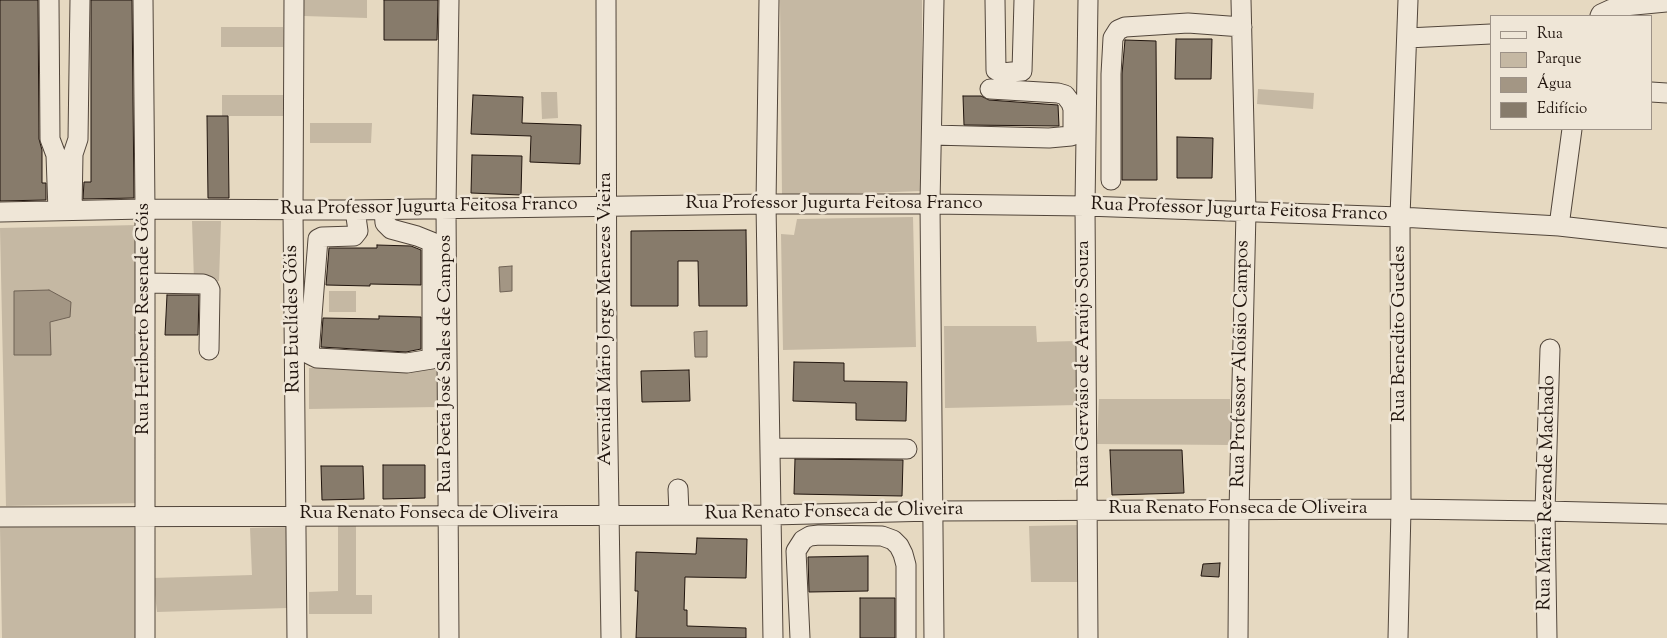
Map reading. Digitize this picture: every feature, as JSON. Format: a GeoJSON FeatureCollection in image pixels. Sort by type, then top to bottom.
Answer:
{"type":"FeatureCollection","features":[{"type":"Feature","properties":{"kind":"street"},"geometry":{"type":"LineString","coordinates":[[49,0],[52,143],[65,176]]}},
{"type":"Feature","properties":{"kind":"street"},"geometry":{"type":"LineString","coordinates":[[65,210],[65,176],[76,143],[80,0]]}},
{"type":"Feature","properties":{"kind":"street","name":"Rua Heriberto Resende Góis"},"geometry":{"type":"LineString","coordinates":[[143,0],[145,638]]}},
{"type":"Feature","properties":{"kind":"street","name":"Rua Euclídes Góis"},"geometry":{"type":"LineString","coordinates":[[294,0],[293,211],[297,638]]}},
{"type":"Feature","properties":{"kind":"street","name":"Rua Poeta José Sales de Campos"},"geometry":{"type":"LineString","coordinates":[[449,0],[446,209],[449,638]]}},
{"type":"Feature","properties":{"kind":"street","name":"Avenida Mário Jorge Menezes Vieira"},"geometry":{"type":"LineString","coordinates":[[606,0],[606,207],[611,638]]}},
{"type":"Feature","properties":{"kind":"street"},"geometry":{"type":"LineString","coordinates":[[770,0],[766,204],[772,515],[772,638]]}},
{"type":"Feature","properties":{"kind":"street"},"geometry":{"type":"LineString","coordinates":[[934,0],[930,204],[934,638]]}},
{"type":"Feature","properties":{"kind":"street"},"geometry":{"type":"LineString","coordinates":[[995,0],[996,70],[1002,72],[1019,72],[1022,70],[1024,0]]}},
{"type":"Feature","properties":{"kind":"street","name":"Rua Gervásio de Araújo Souza"},"geometry":{"type":"LineString","coordinates":[[1088,0],[1085,206],[1088,638]]}},
{"type":"Feature","properties":{"kind":"street","name":"Rua Professor Aloísio Campos"},"geometry":{"type":"LineString","coordinates":[[1238,638],[1246,212],[1241,0]]}},
{"type":"Feature","properties":{"kind":"street","name":"Rua Benedito Guedes"},"geometry":{"type":"LineString","coordinates":[[1398,638],[1401,510],[1400,217],[1408,0]]}},
{"type":"Feature","properties":{"kind":"street"},"geometry":{"type":"LineString","coordinates":[[1600,15],[1624,6],[1667,2]]}},
{"type":"Feature","properties":{"kind":"street"},"geometry":{"type":"LineString","coordinates":[[1111,180],[1110,74],[1113,38],[1118,30],[1125,27],[1188,22],[1242,26]]}},
{"type":"Feature","properties":{"kind":"street"},"geometry":{"type":"LineString","coordinates":[[1407,38],[1490,34]]}},
{"type":"Feature","properties":{"kind":"street"},"geometry":{"type":"LineString","coordinates":[[932,135],[1049,138],[1071,136],[1073,133],[1071,103],[1065,95],[1052,92],[990,89]]}},
{"type":"Feature","properties":{"kind":"street"},"geometry":{"type":"LineString","coordinates":[[1652,92],[1667,93]]}},
{"type":"Feature","properties":{"kind":"street"},"geometry":{"type":"LineString","coordinates":[[1559,226],[1572,130]]}},
{"type":"Feature","properties":{"kind":"street"},"geometry":{"type":"LineString","coordinates":[[52,143],[76,143]]}},
{"type":"Feature","properties":{"kind":"street","name":"Rua Professor Jugurta Feitosa Franco"},"geometry":{"type":"LineString","coordinates":[[0,212],[145,209],[293,211],[766,204],[1085,206],[1400,217],[1559,226],[1667,238]]}},
{"type":"Feature","properties":{"kind":"street"},"geometry":{"type":"LineString","coordinates":[[355,210],[358,231],[354,236],[322,237],[318,239],[309,354],[317,358],[407,363],[432,359],[432,242],[417,236],[391,230],[385,223],[384,210]]}},
{"type":"Feature","properties":{"kind":"street"},"geometry":{"type":"LineString","coordinates":[[145,283],[203,284],[208,286],[210,290],[209,350]]}},
{"type":"Feature","properties":{"kind":"street","name":"Rua Maria Rezende Machado"},"geometry":{"type":"LineString","coordinates":[[1546,638],[1545,511],[1550,349]]}},
{"type":"Feature","properties":{"kind":"street"},"geometry":{"type":"LineString","coordinates":[[771,448],[907,449]]}},
{"type":"Feature","properties":{"kind":"street"},"geometry":{"type":"LineString","coordinates":[[678,489],[679,514]]}},
{"type":"Feature","properties":{"kind":"street","name":"Rua Renato Fonseca de Oliveira"},"geometry":{"type":"LineString","coordinates":[[0,516],[772,515],[934,511],[1401,510],[1667,514]]}},
{"type":"Feature","properties":{"kind":"street"},"geometry":{"type":"LineString","coordinates":[[800,638],[796,550],[810,536],[819,535],[882,536],[893,540],[899,546],[906,565],[906,638]]}},
{"type":"Feature","properties":{"kind":"green space"},"geometry":{"type":"Polygon","coordinates":[[[304,0],[367,0],[367,18],[304,16],[304,0]]]}},
{"type":"Feature","properties":{"kind":"green space"},"geometry":{"type":"Polygon","coordinates":[[[780,0],[922,0],[922,191],[782,196],[780,0]]]}},
{"type":"Feature","properties":{"kind":"green space"},"geometry":{"type":"Polygon","coordinates":[[[221,27],[283,27],[283,47],[221,47],[221,27]]]}},
{"type":"Feature","properties":{"kind":"green space"},"geometry":{"type":"Polygon","coordinates":[[[1258,89],[1314,93],[1313,109],[1257,104],[1258,89]]]}},
{"type":"Feature","properties":{"kind":"green space"},"geometry":{"type":"Polygon","coordinates":[[[541,92],[557,92],[558,118],[542,119],[541,92]]]}},
{"type":"Feature","properties":{"kind":"green space"},"geometry":{"type":"Polygon","coordinates":[[[222,95],[284,95],[284,116],[222,116],[222,95]]]}},
{"type":"Feature","properties":{"kind":"green space"},"geometry":{"type":"Polygon","coordinates":[[[310,123],[372,123],[371,143],[310,143],[310,123]]]}},
{"type":"Feature","properties":{"kind":"green space"},"geometry":{"type":"Polygon","coordinates":[[[913,217],[916,347],[783,350],[781,234],[794,235],[797,219],[913,217]]]}},
{"type":"Feature","properties":{"kind":"green space"},"geometry":{"type":"Polygon","coordinates":[[[192,221],[221,221],[219,281],[194,281],[192,221]]]}},
{"type":"Feature","properties":{"kind":"green space"},"geometry":{"type":"Polygon","coordinates":[[[138,225],[143,503],[6,506],[0,228],[138,225]]]}},
{"type":"Feature","properties":{"kind":"green space"},"geometry":{"type":"Polygon","coordinates":[[[329,291],[356,291],[356,312],[329,312],[329,291]]]}},
{"type":"Feature","properties":{"kind":"green space"},"geometry":{"type":"Polygon","coordinates":[[[944,326],[1036,326],[1037,342],[1076,341],[1077,405],[945,408],[944,326]]]}},
{"type":"Feature","properties":{"kind":"green space"},"geometry":{"type":"Polygon","coordinates":[[[309,368],[437,368],[437,407],[309,409],[309,368]]]}},
{"type":"Feature","properties":{"kind":"green space"},"geometry":{"type":"Polygon","coordinates":[[[1099,399],[1230,399],[1230,445],[1097,444],[1099,399]]]}},
{"type":"Feature","properties":{"kind":"green space"},"geometry":{"type":"Polygon","coordinates":[[[139,525],[137,638],[2,638],[0,527],[139,525]]]}},
{"type":"Feature","properties":{"kind":"green space"},"geometry":{"type":"Polygon","coordinates":[[[338,525],[356,525],[356,595],[372,595],[372,614],[309,614],[309,592],[338,591],[338,525]]]}},
{"type":"Feature","properties":{"kind":"green space"},"geometry":{"type":"Polygon","coordinates":[[[1078,525],[1078,582],[1031,582],[1029,526],[1078,525]]]}},
{"type":"Feature","properties":{"kind":"green space"},"geometry":{"type":"Polygon","coordinates":[[[287,527],[287,608],[157,612],[153,578],[252,575],[250,528],[287,527]]]}},
{"type":"Feature","properties":{"kind":"water"},"geometry":{"type":"Polygon","coordinates":[[[512,266],[512,291],[500,292],[499,267],[512,266]]]}},
{"type":"Feature","properties":{"kind":"water"},"geometry":{"type":"Polygon","coordinates":[[[49,290],[71,302],[70,317],[50,322],[51,355],[14,355],[14,291],[49,290]]]}},
{"type":"Feature","properties":{"kind":"water"},"geometry":{"type":"Polygon","coordinates":[[[707,331],[707,357],[695,357],[694,332],[707,331]]]}},
{"type":"Feature","properties":{"kind":"building"},"geometry":{"type":"Polygon","coordinates":[[[0,0],[38,0],[39,139],[42,150],[42,183],[46,183],[46,200],[0,201],[0,0]]]}},
{"type":"Feature","properties":{"kind":"building"},"geometry":{"type":"Polygon","coordinates":[[[91,0],[132,0],[134,198],[83,199],[84,182],[91,182],[91,0]]]}},
{"type":"Feature","properties":{"kind":"building"},"geometry":{"type":"Polygon","coordinates":[[[384,0],[438,0],[437,40],[384,40],[384,0]]]}},
{"type":"Feature","properties":{"kind":"building"},"geometry":{"type":"Polygon","coordinates":[[[1176,39],[1212,39],[1211,79],[1175,79],[1176,39]]]}},
{"type":"Feature","properties":{"kind":"building"},"geometry":{"type":"Polygon","coordinates":[[[1125,40],[1156,41],[1157,180],[1122,180],[1122,74],[1125,40]]]}},
{"type":"Feature","properties":{"kind":"building"},"geometry":{"type":"Polygon","coordinates":[[[473,95],[523,97],[522,123],[581,125],[580,164],[530,162],[531,136],[471,134],[473,95]]]}},
{"type":"Feature","properties":{"kind":"building"},"geometry":{"type":"Polygon","coordinates":[[[963,96],[981,96],[989,100],[1058,105],[1059,126],[964,125],[963,96]]]}},
{"type":"Feature","properties":{"kind":"building"},"geometry":{"type":"Polygon","coordinates":[[[207,116],[228,116],[229,198],[208,198],[207,116]]]}},
{"type":"Feature","properties":{"kind":"building"},"geometry":{"type":"Polygon","coordinates":[[[1177,137],[1213,138],[1212,178],[1177,178],[1177,137]]]}},
{"type":"Feature","properties":{"kind":"building"},"geometry":{"type":"Polygon","coordinates":[[[472,155],[522,156],[521,195],[471,193],[472,155]]]}},
{"type":"Feature","properties":{"kind":"building"},"geometry":{"type":"Polygon","coordinates":[[[746,230],[747,306],[699,306],[698,261],[678,261],[678,306],[631,306],[631,231],[746,230]]]}},
{"type":"Feature","properties":{"kind":"building"},"geometry":{"type":"Polygon","coordinates":[[[377,245],[411,246],[421,250],[421,285],[326,285],[329,248],[377,248],[377,245]]]}},
{"type":"Feature","properties":{"kind":"building"},"geometry":{"type":"Polygon","coordinates":[[[167,295],[199,295],[198,335],[165,335],[167,295]]]}},
{"type":"Feature","properties":{"kind":"building"},"geometry":{"type":"Polygon","coordinates":[[[379,316],[421,317],[421,349],[406,352],[321,347],[323,318],[379,319],[379,316]]]}},
{"type":"Feature","properties":{"kind":"building"},"geometry":{"type":"Polygon","coordinates":[[[794,362],[844,363],[844,381],[907,382],[906,421],[856,420],[856,403],[793,401],[794,362]]]}},
{"type":"Feature","properties":{"kind":"building"},"geometry":{"type":"Polygon","coordinates":[[[689,370],[690,401],[642,402],[641,371],[689,370]]]}},
{"type":"Feature","properties":{"kind":"building"},"geometry":{"type":"Polygon","coordinates":[[[1110,450],[1182,450],[1184,493],[1112,495],[1110,450]]]}},
{"type":"Feature","properties":{"kind":"building"},"geometry":{"type":"Polygon","coordinates":[[[795,459],[903,460],[902,496],[794,494],[795,459]]]}},
{"type":"Feature","properties":{"kind":"building"},"geometry":{"type":"Polygon","coordinates":[[[383,465],[425,465],[425,498],[383,499],[383,465]]]}},
{"type":"Feature","properties":{"kind":"building"},"geometry":{"type":"Polygon","coordinates":[[[321,466],[363,466],[364,499],[322,500],[321,466]]]}},
{"type":"Feature","properties":{"kind":"building"},"geometry":{"type":"Polygon","coordinates":[[[697,538],[747,539],[746,578],[685,577],[684,610],[687,610],[687,626],[746,628],[746,638],[636,638],[638,591],[635,591],[636,552],[696,554],[697,538]]]}},
{"type":"Feature","properties":{"kind":"building"},"geometry":{"type":"Polygon","coordinates":[[[868,556],[868,591],[809,592],[808,557],[868,556]]]}},
{"type":"Feature","properties":{"kind":"building"},"geometry":{"type":"Polygon","coordinates":[[[1220,563],[1219,577],[1201,576],[1203,564],[1220,563]]]}},
{"type":"Feature","properties":{"kind":"building"},"geometry":{"type":"Polygon","coordinates":[[[860,598],[895,598],[895,638],[860,638],[860,598]]]}}]}
